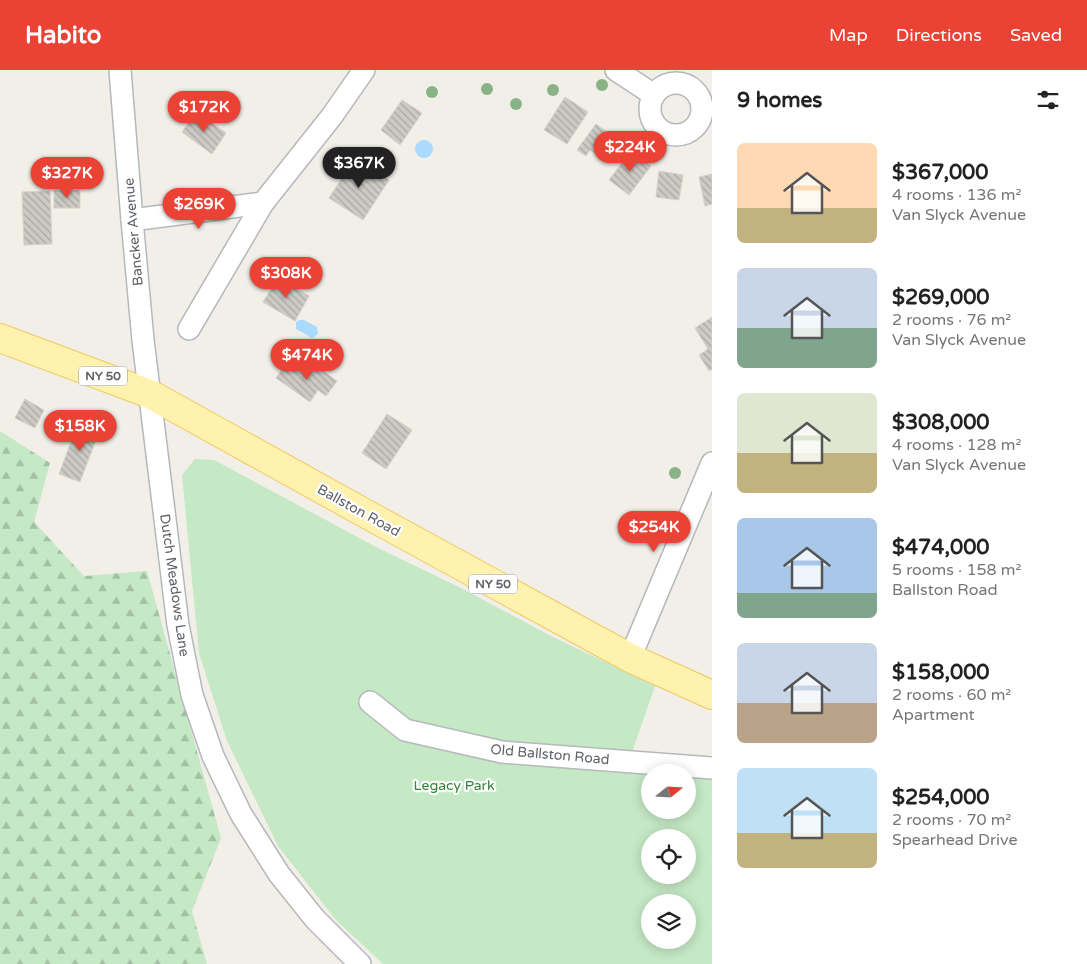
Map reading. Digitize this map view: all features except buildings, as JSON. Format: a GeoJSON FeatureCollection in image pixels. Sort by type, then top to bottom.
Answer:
{"type":"FeatureCollection","features":[{"type":"Feature","properties":{"kind":"main road","name":"Ballston Road"},"geometry":{"type":"LineString","coordinates":[[0,338],[150,394],[379,522],[630,658],[712,695]]}},
{"type":"Feature","properties":{"kind":"street","name":"Bancker Avenue"},"geometry":{"type":"LineString","coordinates":[[120,70],[143,340],[150,394]]}},
{"type":"Feature","properties":{"kind":"street"},"geometry":{"type":"LineString","coordinates":[[189,329],[262,204],[332,116],[364,70]]}},
{"type":"Feature","properties":{"kind":"street"},"geometry":{"type":"LineString","coordinates":[[616,70],[654,95]]}},
{"type":"Feature","properties":{"kind":"street"},"geometry":{"type":"LineString","coordinates":[[132,220],[262,204]]}},
{"type":"Feature","properties":{"kind":"street","name":"Dutch Meadows Lane"},"geometry":{"type":"LineString","coordinates":[[150,394],[178,626],[192,694],[213,756],[241,814],[279,874],[315,918],[360,964]]}},
{"type":"Feature","properties":{"kind":"street"},"geometry":{"type":"LineString","coordinates":[[630,658],[712,463]]}},
{"type":"Feature","properties":{"kind":"street","name":"Old Ballston Road"},"geometry":{"type":"LineString","coordinates":[[370,702],[405,730],[502,752],[712,768]]}},
{"type":"Feature","properties":{"kind":"green space"},"geometry":{"type":"Polygon","coordinates":[[[0,431],[50,463],[34,522],[84,576],[147,571],[221,838],[192,911],[207,964],[0,964],[0,431]]]}},
{"type":"Feature","properties":{"kind":"green space","name":"Legacy Park"},"geometry":{"type":"Polygon","coordinates":[[[195,459],[214,460],[378,548],[459,587],[551,636],[655,686],[629,761],[645,764],[641,764],[641,819],[696,819],[696,774],[712,777],[712,964],[383,964],[335,919],[278,846],[227,741],[199,653],[182,475],[195,459]]]}},
{"type":"Feature","properties":{"kind":"water"},"geometry":{"type":"Polygon","coordinates":[[[420,140],[428,140],[433,145],[431,156],[420,158],[415,153],[415,145],[420,140]]]}},
{"type":"Feature","properties":{"kind":"water"},"geometry":{"type":"Polygon","coordinates":[[[304,320],[317,327],[318,334],[312,338],[296,329],[296,322],[304,320]]]}}]}
